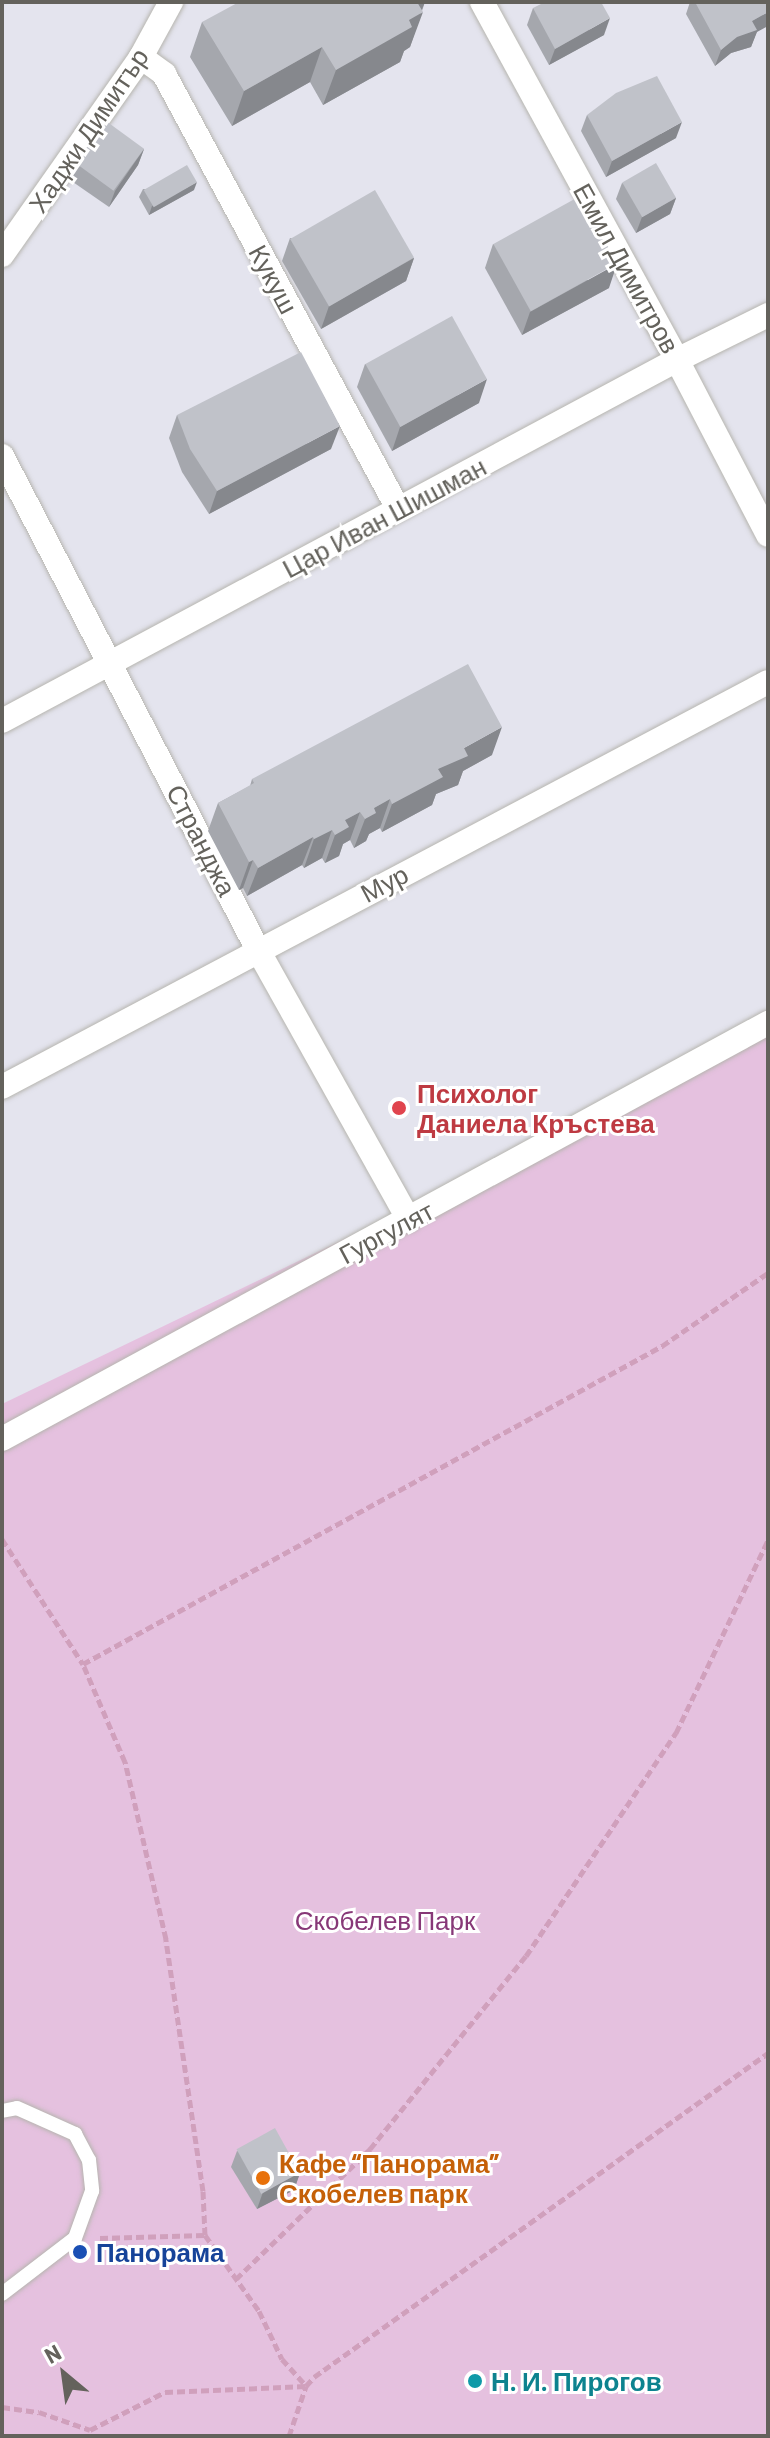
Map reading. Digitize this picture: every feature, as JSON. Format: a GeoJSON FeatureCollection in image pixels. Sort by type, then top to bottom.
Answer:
{"type":"FeatureCollection","features":[{"type":"Feature","properties":{"kind":"street","name":"Хаджи Димитър"},"geometry":{"type":"LineString","coordinates":[[2,255],[141,57],[171,2]]}},
{"type":"Feature","properties":{"kind":"street","name":"Емил Димитров"},"geometry":{"type":"LineString","coordinates":[[482,2],[677,360],[768,535]]}},
{"type":"Feature","properties":{"kind":"street","name":"Кукуш"},"geometry":{"type":"LineString","coordinates":[[141,57],[164,74],[398,509]]}},
{"type":"Feature","properties":{"kind":"street","name":"Цар Иван Шишман"},"geometry":{"type":"LineString","coordinates":[[2,721],[677,360],[768,315]]}},
{"type":"Feature","properties":{"kind":"street","name":"Странджа"},"geometry":{"type":"LineString","coordinates":[[2,456],[112,663],[258,950],[409,1220]]}},
{"type":"Feature","properties":{"kind":"street","name":"Мур"},"geometry":{"type":"LineString","coordinates":[[2,1087],[768,682]]}},
{"type":"Feature","properties":{"kind":"street","name":"Гургулят"},"geometry":{"type":"LineString","coordinates":[[2,1439],[768,1023]]}},
{"type":"Feature","properties":{"kind":"lane"},"geometry":{"type":"LineString","coordinates":[[2,2111],[17,2108],[75,2134],[89,2160],[92,2191],[75,2238],[2,2294]]}},
{"type":"Feature","properties":{"kind":"path"},"geometry":{"type":"LineString","coordinates":[[83,1664],[662,1346],[768,1273]]}},
{"type":"Feature","properties":{"kind":"path"},"geometry":{"type":"LineString","coordinates":[[2,1539],[83,1664],[125,1762],[166,1939],[203,2191],[205,2235],[259,2311],[282,2359],[306,2386]]}},
{"type":"Feature","properties":{"kind":"path"},"geometry":{"type":"LineString","coordinates":[[236,2279],[370,2149],[526,1956],[676,1733],[768,1540]]}},
{"type":"Feature","properties":{"kind":"path"},"geometry":{"type":"LineString","coordinates":[[2,2407],[39,2412],[90,2430],[165,2392],[306,2386],[768,2053]]}},
{"type":"Feature","properties":{"kind":"path"},"geometry":{"type":"LineString","coordinates":[[75,2238],[205,2235]]}},
{"type":"Feature","properties":{"kind":"path"},"geometry":{"type":"LineString","coordinates":[[289,2436],[306,2386]]}},
{"type":"Feature","properties":{"kind":"green space","name":"Скобелев Парк"},"geometry":{"type":"Polygon","coordinates":[[[768,1016],[768,2436],[2,2436],[2,1404],[421,1202],[768,1016]]]}},
{"type":"Feature","properties":{"kind":"building"},"geometry":{"type":"Polygon","coordinates":[[[239,2],[417,2],[423,12],[409,20],[412,27],[336,70],[322,47],[244,91],[202,22],[239,2]]]}},
{"type":"Feature","properties":{"kind":"building"},"geometry":{"type":"Polygon","coordinates":[[[545,2],[601,2],[610,18],[555,49],[533,8],[545,2]]]}},
{"type":"Feature","properties":{"kind":"building"},"geometry":{"type":"Polygon","coordinates":[[[695,2],[768,2],[768,12],[752,21],[757,30],[737,37],[721,50],[695,2]]]}},
{"type":"Feature","properties":{"kind":"building"},"geometry":{"type":"Polygon","coordinates":[[[657,76],[682,122],[612,161],[587,115],[616,93],[657,76]]]}},
{"type":"Feature","properties":{"kind":"building"},"geometry":{"type":"Polygon","coordinates":[[[106,121],[144,149],[113,191],[75,163],[106,121]]]}},
{"type":"Feature","properties":{"kind":"building"},"geometry":{"type":"Polygon","coordinates":[[[656,163],[676,198],[642,217],[622,182],[656,163]]]}},
{"type":"Feature","properties":{"kind":"building"},"geometry":{"type":"Polygon","coordinates":[[[187,165],[197,182],[154,207],[144,190],[187,165]]]}},
{"type":"Feature","properties":{"kind":"building"},"geometry":{"type":"Polygon","coordinates":[[[375,190],[414,258],[329,307],[290,239],[375,190]]]}},
{"type":"Feature","properties":{"kind":"building"},"geometry":{"type":"Polygon","coordinates":[[[580,196],[617,263],[531,311],[493,244],[580,196]]]}},
{"type":"Feature","properties":{"kind":"building"},"geometry":{"type":"Polygon","coordinates":[[[452,316],[487,379],[400,427],[365,364],[452,316]]]}},
{"type":"Feature","properties":{"kind":"building"},"geometry":{"type":"Polygon","coordinates":[[[301,352],[340,426],[217,491],[190,449],[177,415],[301,352]]]}},
{"type":"Feature","properties":{"kind":"building"},"geometry":{"type":"Polygon","coordinates":[[[468,664],[502,727],[464,748],[468,756],[438,769],[443,777],[392,804],[390,799],[374,808],[376,813],[365,819],[360,812],[345,820],[349,827],[335,835],[332,830],[313,837],[258,868],[253,860],[249,862],[218,803],[254,783],[252,779],[468,664]]]}},
{"type":"Feature","properties":{"kind":"building"},"geometry":{"type":"Polygon","coordinates":[[[275,2128],[300,2173],[261,2194],[237,2149],[275,2128]]]}},
{"type":"Feature","properties":{"kind":"place","name":"Психолог Даниела Кръстева"},"geometry":{"type":"Point","coordinates":[399,1108]}},
{"type":"Feature","properties":{"kind":"place","name":"Кафе “Панорама” Скобелев парк"},"geometry":{"type":"Point","coordinates":[263,2178]}},
{"type":"Feature","properties":{"kind":"place","name":"Панорама"},"geometry":{"type":"Point","coordinates":[80,2252]}},
{"type":"Feature","properties":{"kind":"place","name":"Н. И. Пирогов"},"geometry":{"type":"Point","coordinates":[475,2381]}}]}
